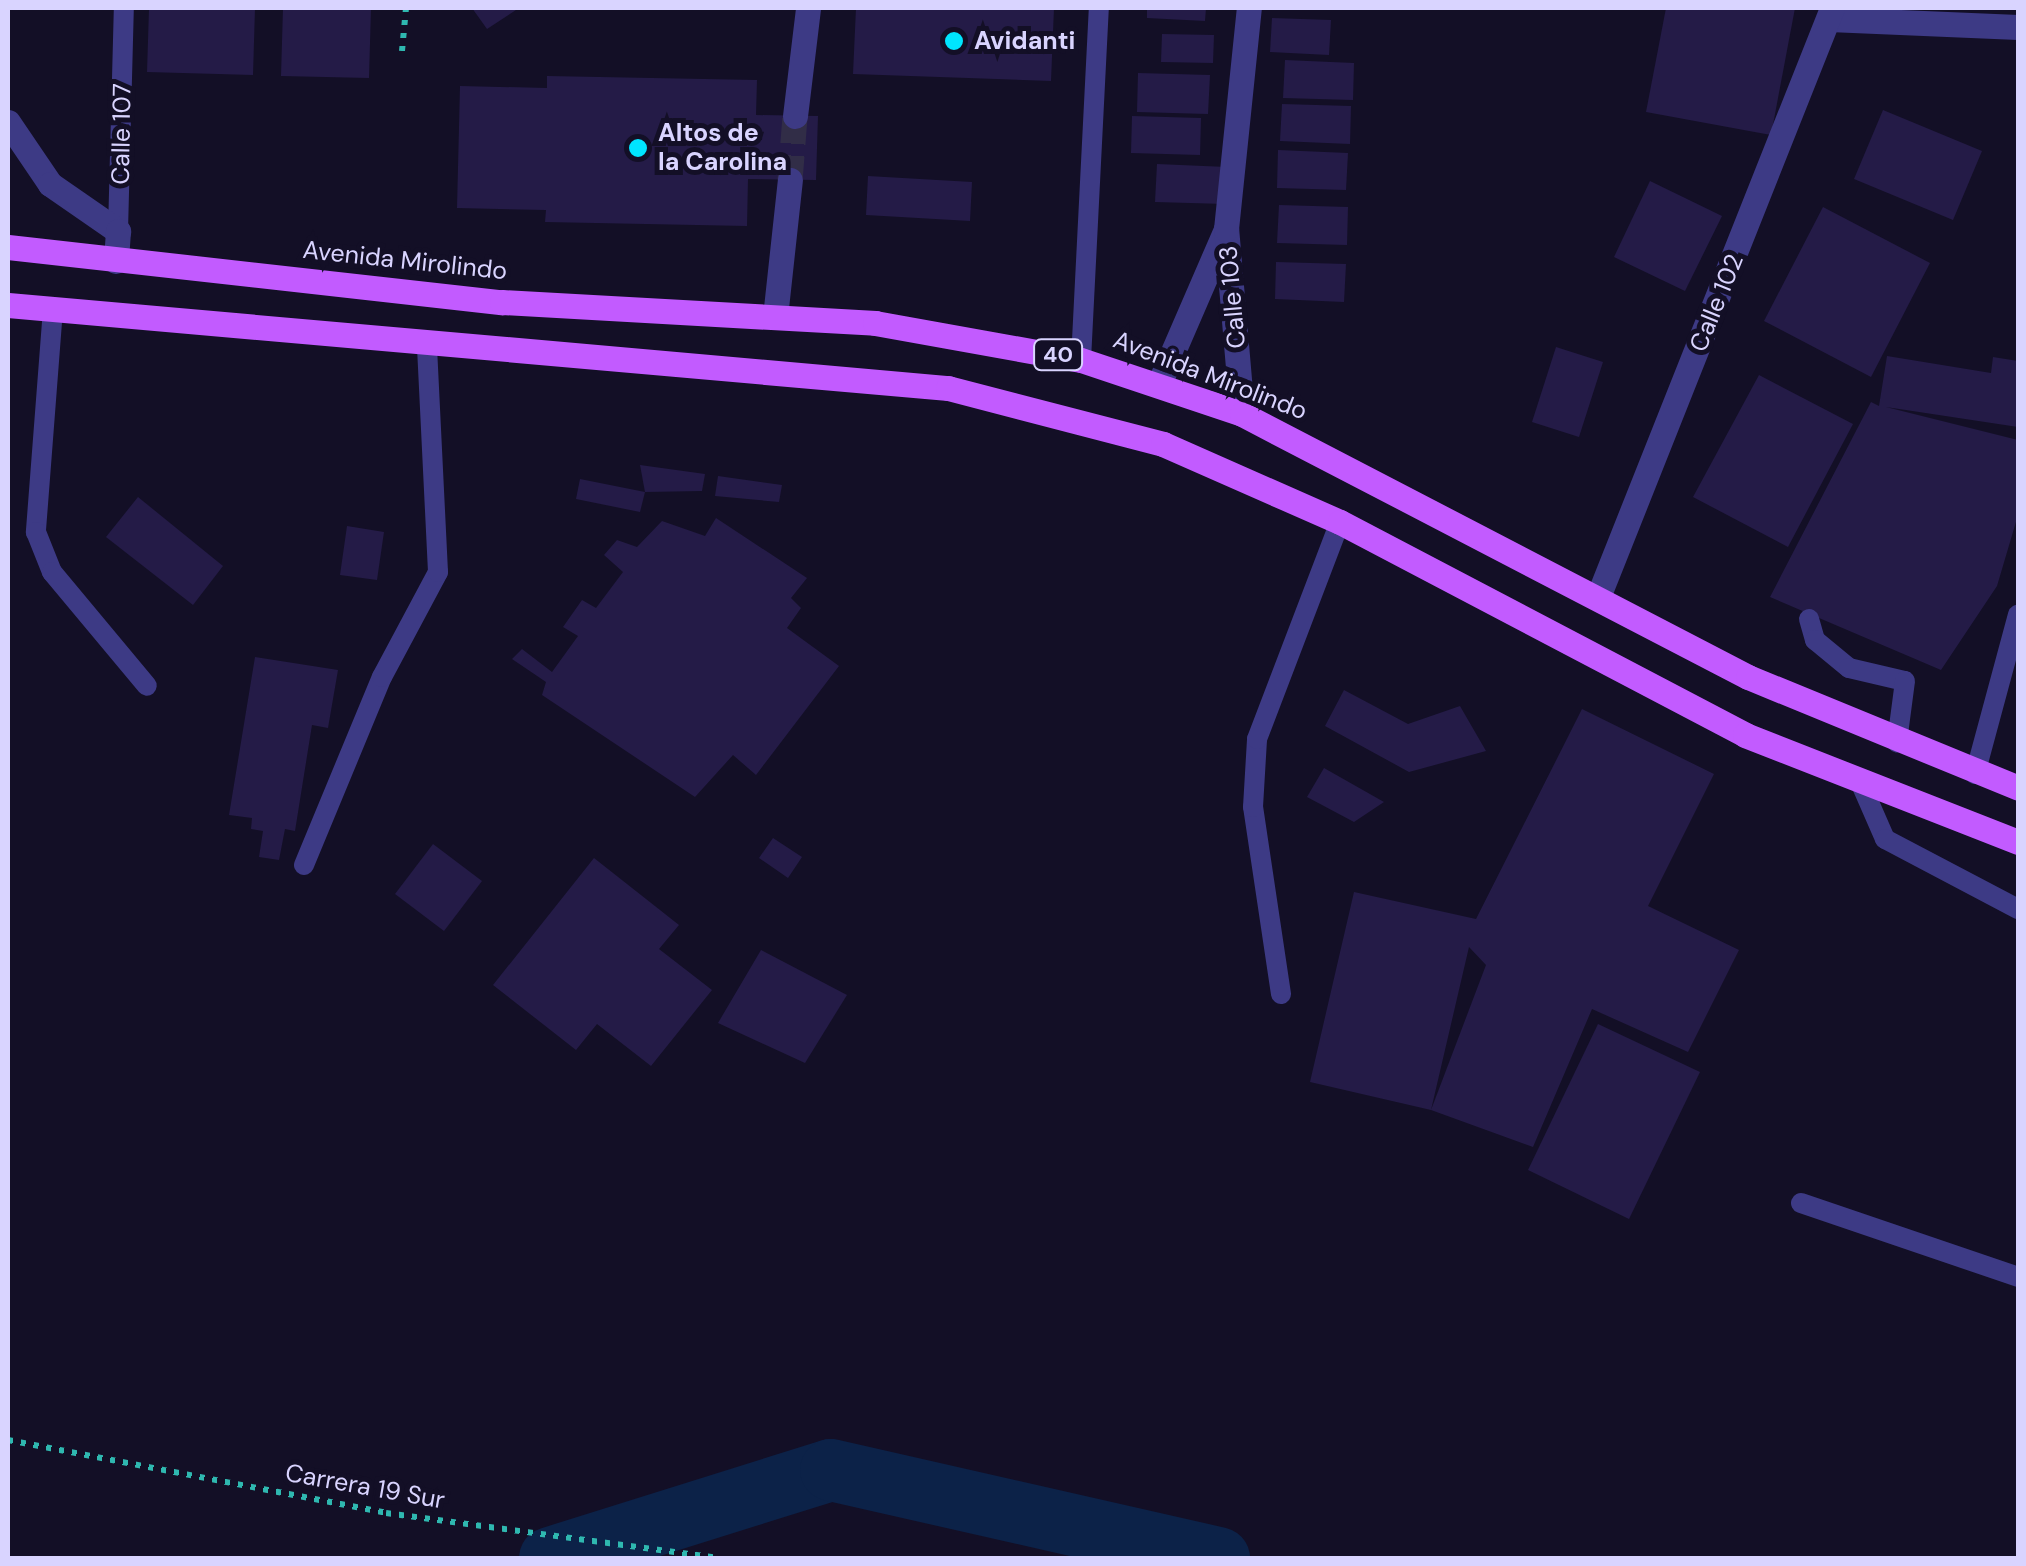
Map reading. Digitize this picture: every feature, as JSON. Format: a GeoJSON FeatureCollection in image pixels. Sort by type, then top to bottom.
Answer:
{"type":"FeatureCollection","features":[{"type":"Feature","properties":{"kind":"main road","name":"Avenida Mirolindo"},"geometry":{"type":"LineString","coordinates":[[8,248],[502,302],[874,322],[1082,360],[1242,414],[1598,598],[1897,742],[2018,788]]}},
{"type":"Feature","properties":{"kind":"main road","name":"40"},"geometry":{"type":"LineString","coordinates":[[8,304],[427,348],[948,388],[1163,444],[1340,522],[1745,735],[1861,784],[2018,842]]}},
{"type":"Feature","properties":{"kind":"street"},"geometry":{"type":"LineString","coordinates":[[795,116],[808,8]]}},
{"type":"Feature","properties":{"kind":"street"},"geometry":{"type":"LineString","coordinates":[[1226,229],[1249,8]]}},
{"type":"Feature","properties":{"kind":"street"},"geometry":{"type":"LineString","coordinates":[[1830,13],[2018,27]]}},
{"type":"Feature","properties":{"kind":"street","name":"Calle 102"},"geometry":{"type":"LineString","coordinates":[[1598,598],[1830,13]]}},
{"type":"Feature","properties":{"kind":"street"},"geometry":{"type":"LineString","coordinates":[[8,122],[50,184],[118,231]]}},
{"type":"Feature","properties":{"kind":"street"},"geometry":{"type":"LineString","coordinates":[[774,317],[790,180]]}},
{"type":"Feature","properties":{"kind":"street","name":"Calle 103"},"geometry":{"type":"LineString","coordinates":[[1159,384],[1226,229]]}},
{"type":"Feature","properties":{"kind":"street","name":"Calle 103"},"geometry":{"type":"LineString","coordinates":[[1226,229],[1242,414]]}},
{"type":"Feature","properties":{"kind":"street","name":"Calle 107"},"geometry":{"type":"LineString","coordinates":[[116,260],[118,231]]}},
{"type":"Feature","properties":{"kind":"lane","name":"Calle 107"},"geometry":{"type":"LineString","coordinates":[[118,231],[124,8]]}},
{"type":"Feature","properties":{"kind":"lane"},"geometry":{"type":"LineString","coordinates":[[1082,360],[1099,8]]}},
{"type":"Feature","properties":{"kind":"lane"},"geometry":{"type":"LineString","coordinates":[[53,309],[36,532],[52,572],[147,686]]}},
{"type":"Feature","properties":{"kind":"lane"},"geometry":{"type":"LineString","coordinates":[[304,865],[382,677],[438,572],[427,348]]}},
{"type":"Feature","properties":{"kind":"lane"},"geometry":{"type":"LineString","coordinates":[[1281,994],[1253,807],[1257,739],[1340,522]]}},
{"type":"Feature","properties":{"kind":"lane"},"geometry":{"type":"LineString","coordinates":[[1974,774],[2018,615]]}},
{"type":"Feature","properties":{"kind":"lane"},"geometry":{"type":"LineString","coordinates":[[1809,619],[1816,640],[1849,668],[1905,681],[1897,742]]}},
{"type":"Feature","properties":{"kind":"lane"},"geometry":{"type":"LineString","coordinates":[[1861,784],[1886,839],[2018,909]]}},
{"type":"Feature","properties":{"kind":"lane"},"geometry":{"type":"LineString","coordinates":[[1801,1203],[2018,1277]]}},
{"type":"Feature","properties":{"kind":"path"},"geometry":{"type":"LineString","coordinates":[[402,52],[406,8]]}},
{"type":"Feature","properties":{"kind":"path","name":"Carrera 19 Sur"},"geometry":{"type":"LineString","coordinates":[[8,1440],[386,1513],[718,1558]]}},
{"type":"Feature","properties":{"kind":"building"},"geometry":{"type":"Polygon","coordinates":[[[149,8],[255,8],[253,75],[147,72],[149,8]]]}},
{"type":"Feature","properties":{"kind":"building"},"geometry":{"type":"Polygon","coordinates":[[[283,8],[371,8],[369,78],[281,76],[283,8]]]}},
{"type":"Feature","properties":{"kind":"building"},"geometry":{"type":"Polygon","coordinates":[[[472,8],[519,8],[487,29],[472,8]]]}},
{"type":"Feature","properties":{"kind":"building","name":"Avidanti"},"geometry":{"type":"Polygon","coordinates":[[[856,8],[1054,8],[1051,81],[853,74],[856,8]]]}},
{"type":"Feature","properties":{"kind":"building"},"geometry":{"type":"Polygon","coordinates":[[[1147,8],[1206,8],[1205,21],[1147,18],[1147,8]]]}},
{"type":"Feature","properties":{"kind":"building"},"geometry":{"type":"Polygon","coordinates":[[[1666,8],[1795,8],[1771,135],[1646,112],[1666,8]]]}},
{"type":"Feature","properties":{"kind":"building"},"geometry":{"type":"Polygon","coordinates":[[[1272,18],[1331,20],[1329,55],[1270,52],[1272,18]]]}},
{"type":"Feature","properties":{"kind":"building"},"geometry":{"type":"Polygon","coordinates":[[[1162,34],[1214,35],[1213,63],[1161,62],[1162,34]]]}},
{"type":"Feature","properties":{"kind":"building"},"geometry":{"type":"Polygon","coordinates":[[[1285,60],[1354,63],[1353,100],[1283,98],[1285,60]]]}},
{"type":"Feature","properties":{"kind":"building"},"geometry":{"type":"Polygon","coordinates":[[[1138,73],[1210,75],[1208,114],[1137,112],[1138,73]]]}},
{"type":"Feature","properties":{"kind":"building","name":"Altos de la Carolina"},"geometry":{"type":"Polygon","coordinates":[[[547,76],[757,80],[756,115],[818,116],[816,180],[748,179],[747,226],[545,222],[546,210],[457,208],[460,86],[547,88],[547,76]]]}},
{"type":"Feature","properties":{"kind":"building"},"geometry":{"type":"Polygon","coordinates":[[[1282,104],[1351,106],[1350,144],[1280,141],[1282,104]]]}},
{"type":"Feature","properties":{"kind":"building"},"geometry":{"type":"Polygon","coordinates":[[[1883,110],[1982,151],[1953,220],[1854,179],[1883,110]]]}},
{"type":"Feature","properties":{"kind":"building"},"geometry":{"type":"Polygon","coordinates":[[[1132,116],[1201,118],[1200,155],[1131,153],[1132,116]]]}},
{"type":"Feature","properties":{"kind":"building"},"geometry":{"type":"Polygon","coordinates":[[[1278,150],[1348,153],[1346,190],[1277,188],[1278,150]]]}},
{"type":"Feature","properties":{"kind":"building"},"geometry":{"type":"Polygon","coordinates":[[[1157,164],[1227,167],[1225,204],[1155,202],[1157,164]]]}},
{"type":"Feature","properties":{"kind":"building"},"geometry":{"type":"Polygon","coordinates":[[[868,176],[972,182],[970,221],[866,215],[868,176]]]}},
{"type":"Feature","properties":{"kind":"building"},"geometry":{"type":"Polygon","coordinates":[[[1650,181],[1722,216],[1685,291],[1614,257],[1650,181]]]}},
{"type":"Feature","properties":{"kind":"building"},"geometry":{"type":"Polygon","coordinates":[[[1279,205],[1348,207],[1347,245],[1277,243],[1279,205]]]}},
{"type":"Feature","properties":{"kind":"building"},"geometry":{"type":"Polygon","coordinates":[[[1823,207],[1930,263],[1871,377],[1764,321],[1823,207]]]}},
{"type":"Feature","properties":{"kind":"building"},"geometry":{"type":"Polygon","coordinates":[[[1276,262],[1346,264],[1344,302],[1275,299],[1276,262]]]}},
{"type":"Feature","properties":{"kind":"building"},"geometry":{"type":"Polygon","coordinates":[[[1556,347],[1603,362],[1579,437],[1532,422],[1556,347]]]}},
{"type":"Feature","properties":{"kind":"building"},"geometry":{"type":"Polygon","coordinates":[[[1887,356],[1991,373],[1993,357],[2018,361],[2018,427],[1886,407],[2018,440],[2018,515],[1997,586],[1941,670],[1770,597],[1871,402],[1879,406],[1887,356]]]}},
{"type":"Feature","properties":{"kind":"building"},"geometry":{"type":"Polygon","coordinates":[[[1759,375],[1853,424],[1788,547],[1693,497],[1759,375]]]}},
{"type":"Feature","properties":{"kind":"building"},"geometry":{"type":"Polygon","coordinates":[[[640,465],[705,474],[702,491],[645,492],[640,465]]]}},
{"type":"Feature","properties":{"kind":"building"},"geometry":{"type":"Polygon","coordinates":[[[718,476],[782,485],[779,502],[715,496],[718,476]]]}},
{"type":"Feature","properties":{"kind":"building"},"geometry":{"type":"Polygon","coordinates":[[[580,479],[645,492],[640,512],[576,499],[580,479]]]}},
{"type":"Feature","properties":{"kind":"building"},"geometry":{"type":"Polygon","coordinates":[[[138,497],[223,566],[193,605],[106,537],[138,497]]]}},
{"type":"Feature","properties":{"kind":"building"},"geometry":{"type":"Polygon","coordinates":[[[716,518],[807,578],[791,598],[801,608],[787,628],[839,666],[756,775],[733,755],[695,797],[542,695],[546,682],[512,659],[522,649],[552,672],[578,636],[563,627],[582,600],[596,608],[623,572],[604,555],[617,540],[637,547],[662,521],[705,536],[716,518]]]}},
{"type":"Feature","properties":{"kind":"building"},"geometry":{"type":"Polygon","coordinates":[[[347,526],[384,532],[377,580],[340,575],[347,526]]]}},
{"type":"Feature","properties":{"kind":"building"},"geometry":{"type":"Polygon","coordinates":[[[255,657],[338,670],[328,728],[312,725],[295,831],[285,829],[279,860],[259,857],[263,831],[251,829],[252,818],[229,815],[255,657]]]}},
{"type":"Feature","properties":{"kind":"building"},"geometry":{"type":"Polygon","coordinates":[[[1344,690],[1408,724],[1460,706],[1486,751],[1409,772],[1325,726],[1344,690]]]}},
{"type":"Feature","properties":{"kind":"building"},"geometry":{"type":"Polygon","coordinates":[[[1582,709],[1714,774],[1648,906],[1739,950],[1688,1052],[1592,1009],[1533,1147],[1431,1110],[1310,1082],[1354,892],[1476,919],[1582,709]],[[1469,947],[1431,1110],[1486,965],[1469,947]]]}},
{"type":"Feature","properties":{"kind":"building"},"geometry":{"type":"Polygon","coordinates":[[[1324,768],[1384,802],[1354,822],[1307,797],[1324,768]]]}},
{"type":"Feature","properties":{"kind":"building"},"geometry":{"type":"Polygon","coordinates":[[[773,838],[802,857],[788,878],[759,858],[773,838]]]}},
{"type":"Feature","properties":{"kind":"building"},"geometry":{"type":"Polygon","coordinates":[[[433,844],[482,881],[444,931],[395,894],[433,844]]]}},
{"type":"Feature","properties":{"kind":"building"},"geometry":{"type":"Polygon","coordinates":[[[594,858],[679,925],[659,949],[712,990],[651,1066],[597,1024],[576,1050],[493,985],[594,858]]]}},
{"type":"Feature","properties":{"kind":"building"},"geometry":{"type":"Polygon","coordinates":[[[761,950],[847,995],[805,1063],[718,1023],[761,950]]]}},
{"type":"Feature","properties":{"kind":"building"},"geometry":{"type":"Polygon","coordinates":[[[1598,1024],[1700,1072],[1629,1219],[1528,1170],[1598,1024]]]}},
{"type":"Feature","properties":{"kind":"waterway"},"geometry":{"type":"LineString","coordinates":[[550,1558],[831,1470],[1219,1558]]}},
{"type":"Feature","properties":{"kind":"tunnel"},"geometry":{"type":"LineString","coordinates":[[790,180],[795,116]]}},
{"type":"Feature","properties":{"kind":"place","name":"Avidanti"},"geometry":{"type":"Point","coordinates":[954,41]}},
{"type":"Feature","properties":{"kind":"place","name":"Altos de la Carolina"},"geometry":{"type":"Point","coordinates":[638,148]}}]}
